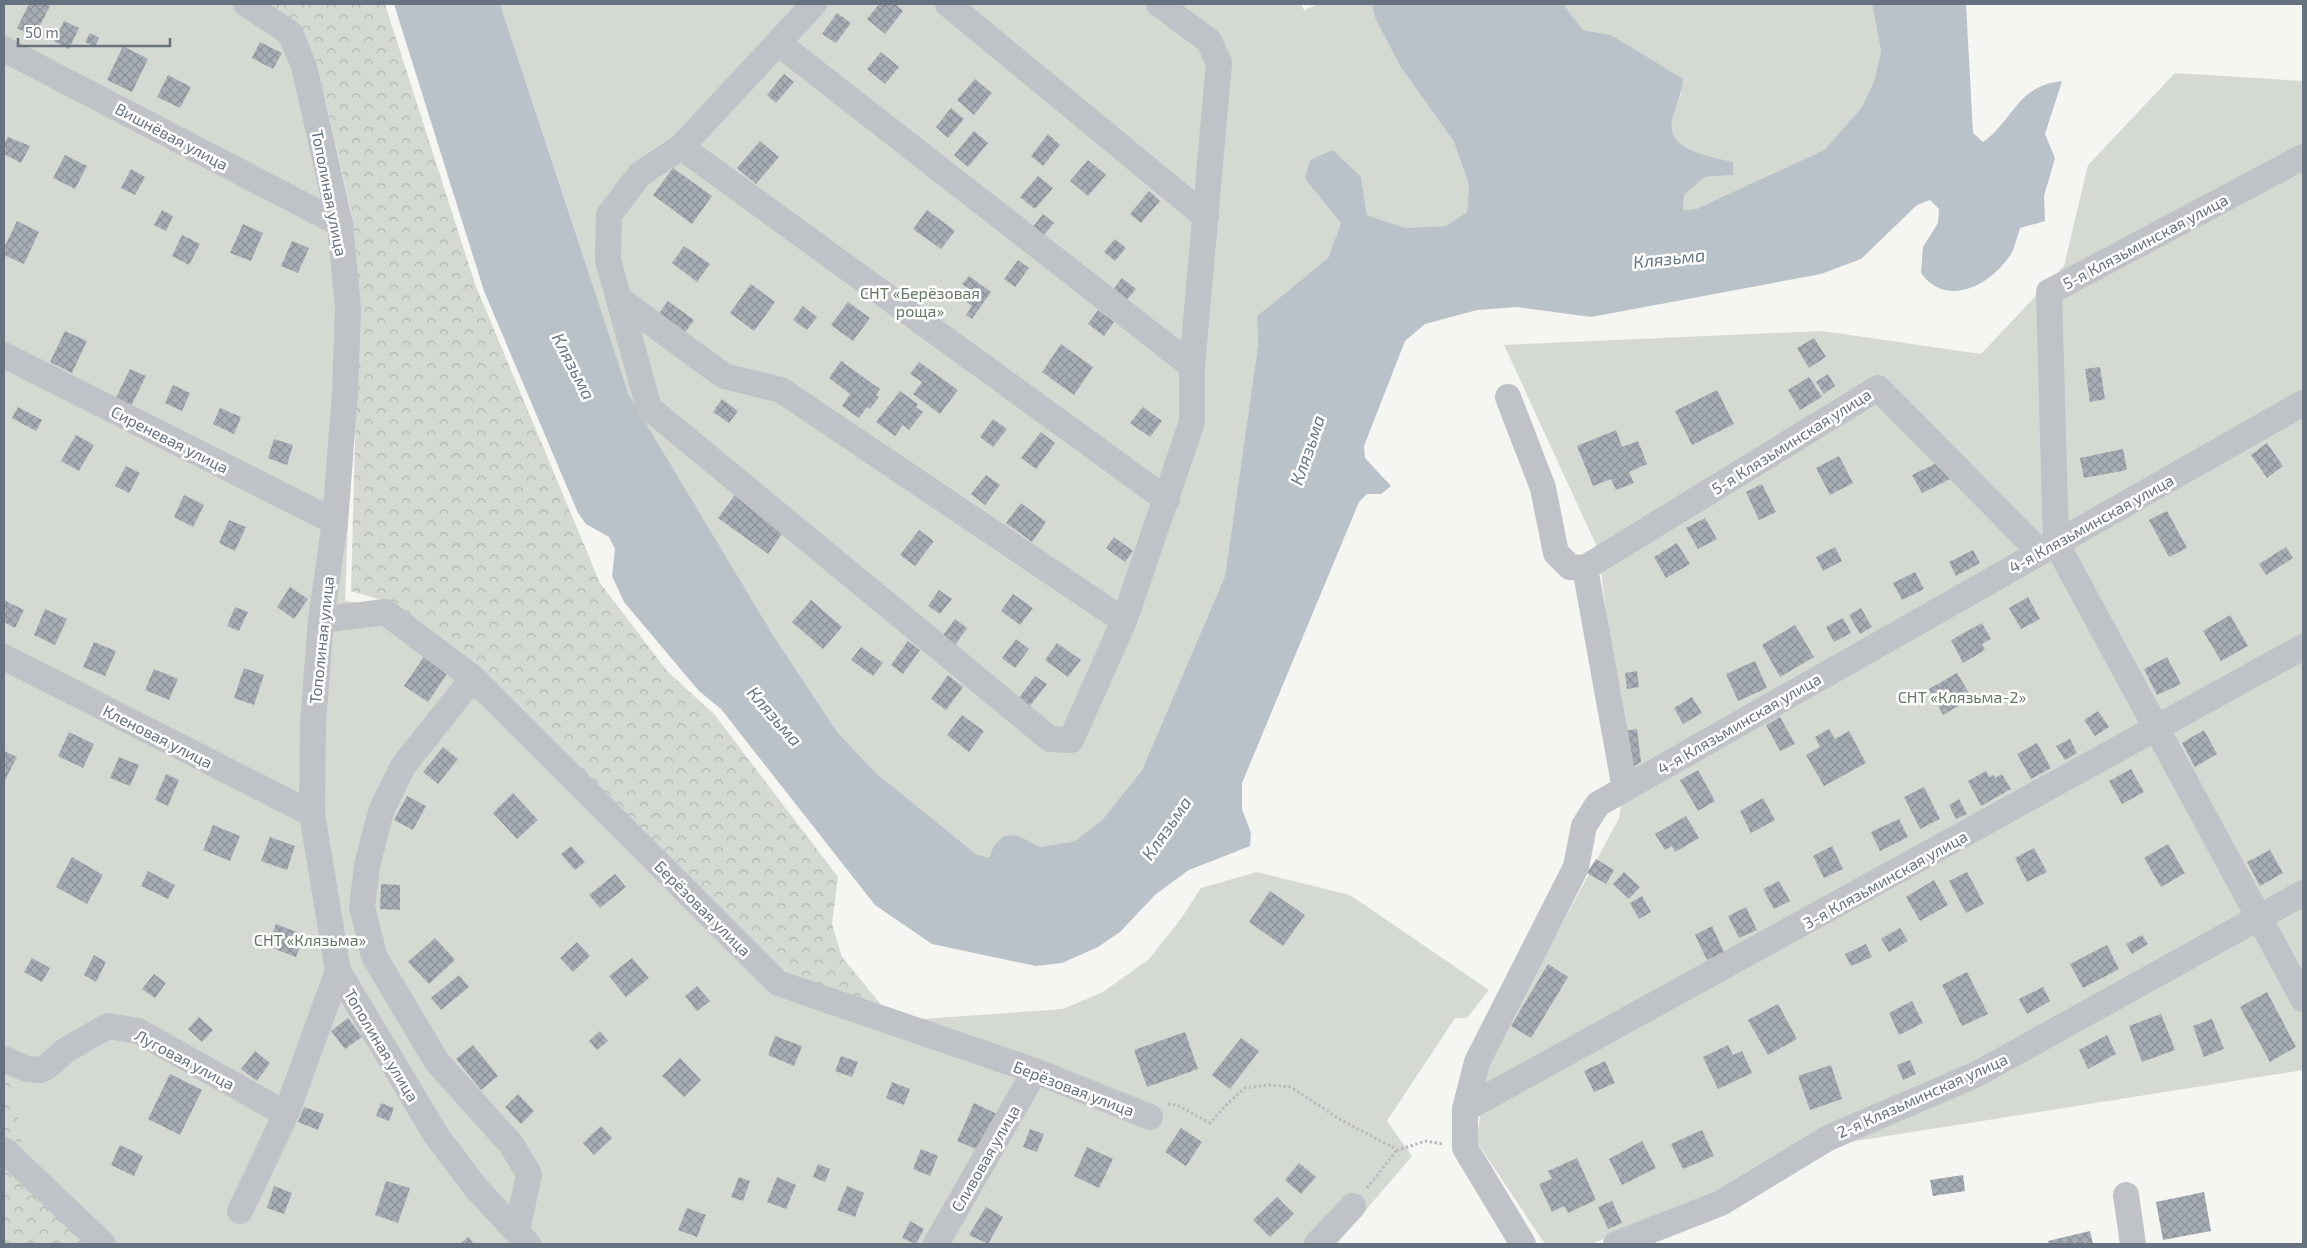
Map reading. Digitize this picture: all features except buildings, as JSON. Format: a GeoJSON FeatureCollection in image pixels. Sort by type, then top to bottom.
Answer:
{"type":"FeatureCollection","features":[{"type":"Feature","properties":{"kind":"street","name":"Тополиная улица"},"geometry":{"type":"LineString","coordinates":[[246,4],[290,33],[304,66],[340,224],[348,308],[345,393],[335,522],[321,620],[313,723],[312,814],[338,971],[436,1135],[476,1188],[523,1238]]}},
{"type":"Feature","properties":{"kind":"street"},"geometry":{"type":"LineString","coordinates":[[814,4],[681,147],[640,174],[609,215],[608,260],[649,408],[1050,739],[1071,740],[1124,621],[1167,500],[1192,422],[1192,366],[1219,63],[1209,41],[1159,4]]}},
{"type":"Feature","properties":{"kind":"street"},"geometry":{"type":"LineString","coordinates":[[948,4],[1206,217]]}},
{"type":"Feature","properties":{"kind":"street"},"geometry":{"type":"LineString","coordinates":[[778,43],[1192,366]]}},
{"type":"Feature","properties":{"kind":"street","name":"Вишнёвая улица"},"geometry":{"type":"LineString","coordinates":[[4,49],[340,224]]}},
{"type":"Feature","properties":{"kind":"street"},"geometry":{"type":"LineString","coordinates":[[681,147],[1167,500]]}},
{"type":"Feature","properties":{"kind":"street","name":"5-я Клязьминская улица"},"geometry":{"type":"LineString","coordinates":[[2048,547],[2049,292],[2303,157]]}},
{"type":"Feature","properties":{"kind":"street"},"geometry":{"type":"LineString","coordinates":[[619,299],[724,376],[781,390],[1124,621]]}},
{"type":"Feature","properties":{"kind":"street","name":"Сиреневая улица"},"geometry":{"type":"LineString","coordinates":[[4,356],[335,522]]}},
{"type":"Feature","properties":{"kind":"street","name":"5-я Клязьминская улица"},"geometry":{"type":"LineString","coordinates":[[1585,568],[1878,388],[2048,547]]}},
{"type":"Feature","properties":{"kind":"street"},"geometry":{"type":"LineString","coordinates":[[1508,397],[1543,488],[1556,553],[1570,567],[1585,568],[1625,789]]}},
{"type":"Feature","properties":{"kind":"street","name":"4-я Клязьминская улица"},"geometry":{"type":"LineString","coordinates":[[1465,1148],[1465,1109],[1477,1062],[1576,867],[1584,826],[1598,804],[2303,403]]}},
{"type":"Feature","properties":{"kind":"street"},"geometry":{"type":"LineString","coordinates":[[2048,547],[2157,729],[2303,999]]}},
{"type":"Feature","properties":{"kind":"street","name":"Берёзовая улица"},"geometry":{"type":"LineString","coordinates":[[321,620],[385,612],[474,678],[778,983],[1035,1072],[1150,1117]]}},
{"type":"Feature","properties":{"kind":"street","name":"3-я Клязьминская улица"},"geometry":{"type":"LineString","coordinates":[[1465,1109],[2303,647]]}},
{"type":"Feature","properties":{"kind":"street","name":"Кленовая улица"},"geometry":{"type":"LineString","coordinates":[[4,657],[312,814]]}},
{"type":"Feature","properties":{"kind":"street"},"geometry":{"type":"LineString","coordinates":[[474,678],[403,766],[381,812],[367,866],[362,907],[374,956],[437,1062],[511,1144],[529,1174],[523,1238]]}},
{"type":"Feature","properties":{"kind":"street","name":"2-я Клязьминская улица"},"geometry":{"type":"LineString","coordinates":[[1616,1244],[1721,1203],[1828,1138],[1977,1074],[2303,893]]}},
{"type":"Feature","properties":{"kind":"street"},"geometry":{"type":"LineString","coordinates":[[240,1210],[286,1114],[338,971]]}},
{"type":"Feature","properties":{"kind":"street"},"geometry":{"type":"LineString","coordinates":[[371,1028],[404,1006]]}},
{"type":"Feature","properties":{"kind":"street","name":"Луговая улица"},"geometry":{"type":"LineString","coordinates":[[4,1059],[27,1069],[40,1070],[48,1066],[66,1050],[108,1026],[138,1031],[286,1114]]}},
{"type":"Feature","properties":{"kind":"street"},"geometry":{"type":"LineString","coordinates":[[405,1084],[437,1062]]}},
{"type":"Feature","properties":{"kind":"street","name":"Сливовая улица"},"geometry":{"type":"LineString","coordinates":[[936,1244],[1035,1072]]}},
{"type":"Feature","properties":{"kind":"street"},"geometry":{"type":"LineString","coordinates":[[1465,1148],[1523,1244]]}},
{"type":"Feature","properties":{"kind":"street"},"geometry":{"type":"LineString","coordinates":[[4,1150],[103,1244]]}},
{"type":"Feature","properties":{"kind":"street"},"geometry":{"type":"LineString","coordinates":[[2126,1195],[2133,1244]]}},
{"type":"Feature","properties":{"kind":"street"},"geometry":{"type":"LineString","coordinates":[[1317,1244],[1353,1206]]}},
{"type":"Feature","properties":{"kind":"path"},"geometry":{"type":"LineString","coordinates":[[1150,1117],[1164,1103],[1177,1105],[1210,1124],[1228,1103],[1245,1088],[1269,1085],[1291,1087],[1341,1120],[1398,1150]]}},
{"type":"Feature","properties":{"kind":"path"},"geometry":{"type":"LineString","coordinates":[[1353,1206],[1398,1150],[1426,1141],[1465,1148]]}},
{"type":"Feature","properties":{"kind":"green space","name":"СНТ «Клязьма»"},"geometry":{"type":"Polygon","coordinates":[[[4,4],[253,4],[291,28],[356,302],[345,601],[386,606],[781,976],[908,1020],[1063,1009],[1103,992],[1149,959],[1180,920],[1201,888],[1257,872],[1350,895],[1489,990],[1467,1018],[1455,1018],[1387,1121],[1412,1156],[1337,1244],[86,1244],[4,1162],[4,4]]]}},
{"type":"Feature","properties":{"kind":"green space"},"geometry":{"type":"Polygon","coordinates":[[[263,4],[385,4],[475,284],[600,583],[668,672],[714,714],[838,877],[832,924],[842,957],[883,1007],[786,972],[391,603],[351,591],[359,301],[351,211],[316,60],[301,28],[263,4]]]}},
{"type":"Feature","properties":{"kind":"green space","name":"СНТ «Берёзовая роща»"},"geometry":{"type":"Polygon","coordinates":[[[500,4],[1301,4],[1304,10],[1318,4],[1372,4],[1375,18],[1400,66],[1454,142],[1469,185],[1467,212],[1445,226],[1405,228],[1367,215],[1361,177],[1305,179],[1341,223],[1328,258],[1257,316],[1258,345],[1225,576],[1142,770],[1103,819],[1075,841],[1040,847],[1017,835],[1004,836],[994,845],[989,858],[976,854],[876,773],[838,733],[773,635],[629,395],[500,4]]]}},
{"type":"Feature","properties":{"kind":"green space"},"geometry":{"type":"Polygon","coordinates":[[[1563,4],[1872,4],[1881,51],[1874,81],[1862,107],[1824,150],[1696,209],[1683,210],[1684,195],[1705,177],[1733,175],[1733,162],[1702,154],[1683,145],[1676,138],[1672,129],[1672,118],[1682,92],[1611,35],[1583,30],[1563,4]]]}},
{"type":"Feature","properties":{"kind":"green space","name":"СНТ «Клязьма-2»"},"geometry":{"type":"Polygon","coordinates":[[[2175,73],[2303,81],[2303,1070],[1849,1142],[1591,1244],[1545,1244],[1477,1142],[1485,1067],[1619,818],[1627,771],[1598,549],[1504,345],[1822,331],[1981,354],[2064,266],[2088,165],[2175,73]]]}},
{"type":"Feature","properties":{"kind":"green space"},"geometry":{"type":"Polygon","coordinates":[[[4,1075],[7,1076],[16,1104],[22,1146],[78,1229],[94,1244],[4,1244],[4,1075]]]}},
{"type":"Feature","properties":{"kind":"water","name":"Клязьма"},"geometry":{"type":"Polygon","coordinates":[[[394,4],[500,4],[629,395],[773,635],[838,733],[876,773],[976,854],[989,858],[994,845],[1004,836],[1017,835],[1040,847],[1075,841],[1103,819],[1142,770],[1225,576],[1258,345],[1257,316],[1328,258],[1341,223],[1305,179],[1310,160],[1333,150],[1361,177],[1367,215],[1405,228],[1445,226],[1467,212],[1469,185],[1454,142],[1400,66],[1375,18],[1372,4],[1563,4],[1583,30],[1611,35],[1683,79],[1673,116],[1672,128],[1675,137],[1691,150],[1733,162],[1733,175],[1705,177],[1684,195],[1683,210],[1696,209],[1824,150],[1862,107],[1874,81],[1881,51],[1872,4],[1966,4],[1973,133],[1983,142],[2002,124],[2025,97],[2047,84],[2062,81],[2045,134],[2055,158],[2044,196],[2045,221],[2020,228],[2011,254],[2002,265],[1981,283],[1968,289],[1956,291],[1943,290],[1932,284],[1921,273],[1923,247],[1938,223],[1939,209],[1930,200],[1917,205],[1861,259],[1821,274],[1591,317],[1517,307],[1477,310],[1425,324],[1405,341],[1364,446],[1365,458],[1391,486],[1381,494],[1367,494],[1359,502],[1242,783],[1242,809],[1251,833],[1250,846],[1189,870],[1156,894],[1120,932],[1098,947],[1062,963],[1036,966],[932,944],[875,905],[721,709],[699,691],[624,602],[612,576],[615,549],[609,537],[586,524],[578,513],[484,291],[394,4]]]}}]}
